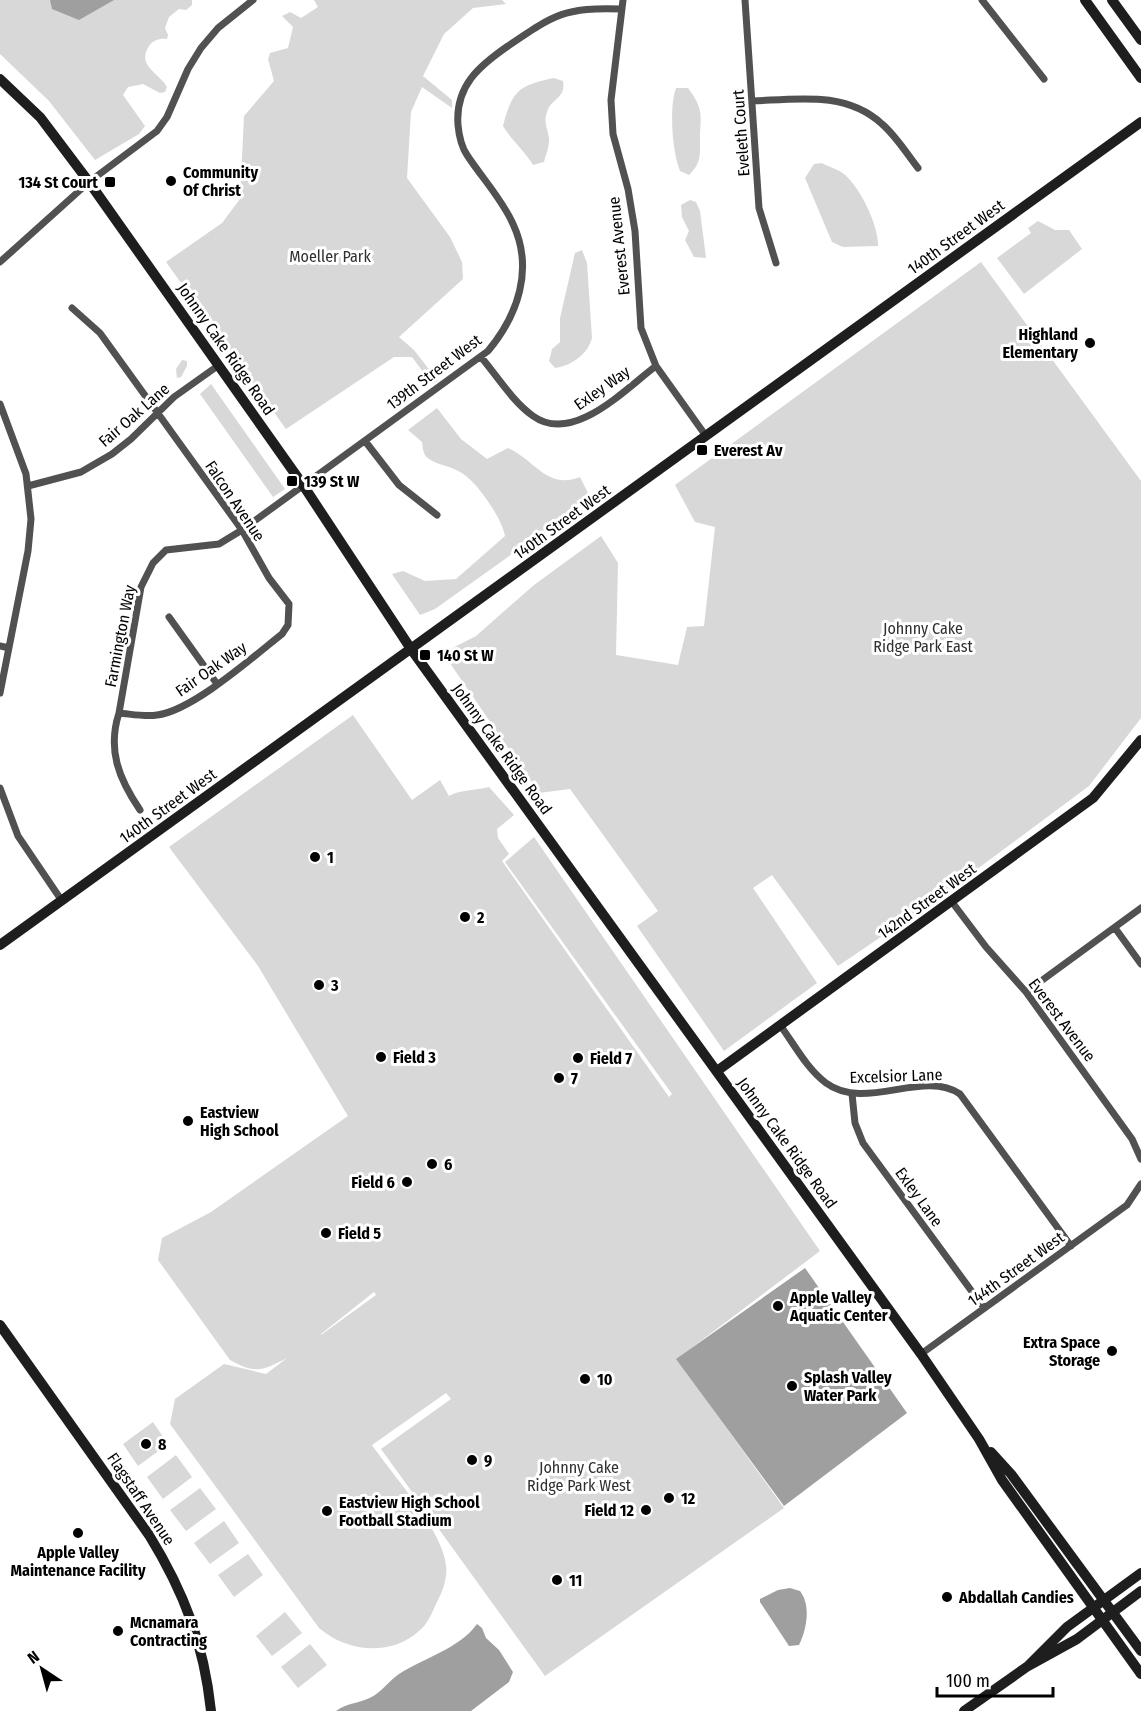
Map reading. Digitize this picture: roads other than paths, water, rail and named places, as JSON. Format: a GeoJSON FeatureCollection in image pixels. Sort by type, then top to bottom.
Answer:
{"type":"FeatureCollection","features":[{"type":"Feature","properties":{"kind":"street"},"geometry":{"type":"LineString","coordinates":[[0,262],[89,182],[158,131],[201,48],[218,28],[253,0]]}},
{"type":"Feature","properties":{"kind":"street","name":"Everest Avenue"},"geometry":{"type":"LineString","coordinates":[[623,0],[611,84],[613,134],[633,218],[641,328],[656,366],[706,436]]}},
{"type":"Feature","properties":{"kind":"street","name":"Eveleth Court"},"geometry":{"type":"LineString","coordinates":[[745,0],[759,208],[776,262]]}},
{"type":"Feature","properties":{"kind":"street"},"geometry":{"type":"LineString","coordinates":[[982,0],[1044,79]]}},
{"type":"Feature","properties":{"kind":"street"},"geometry":{"type":"LineString","coordinates":[[1085,0],[1141,78]]}},
{"type":"Feature","properties":{"kind":"street"},"geometry":{"type":"LineString","coordinates":[[1112,0],[1141,40]]}},
{"type":"Feature","properties":{"kind":"street","name":"139th Street West"},"geometry":{"type":"LineString","coordinates":[[303,485],[482,357],[506,329],[516,309],[522,260],[510,217],[466,154],[460,140],[457,110],[461,93],[472,74],[485,61],[555,16],[583,8],[622,9]]}},
{"type":"Feature","properties":{"kind":"street","name":"Johnny Cake Ridge Road"},"geometry":{"type":"LineString","coordinates":[[2,83],[40,117],[89,182],[303,485],[411,649],[921,1354],[979,1439],[1002,1480],[1141,1674]]}},
{"type":"Feature","properties":{"kind":"street"},"geometry":{"type":"LineString","coordinates":[[753,101],[818,98],[852,105],[884,125],[918,168]]}},
{"type":"Feature","properties":{"kind":"street","name":"140th Street West"},"geometry":{"type":"LineString","coordinates":[[0,945],[1141,122]]}},
{"type":"Feature","properties":{"kind":"street","name":"Falcon Avenue"},"geometry":{"type":"LineString","coordinates":[[72,308],[100,333],[242,530],[269,578],[290,604]]}},
{"type":"Feature","properties":{"kind":"street","name":"Exley Way"},"geometry":{"type":"LineString","coordinates":[[482,357],[527,411],[542,422],[558,425],[574,424],[586,417],[656,366]]}},
{"type":"Feature","properties":{"kind":"street","name":"Fair Oak Lane"},"geometry":{"type":"LineString","coordinates":[[28,486],[65,478],[97,464],[131,439],[174,397],[219,365]]}},
{"type":"Feature","properties":{"kind":"street"},"geometry":{"type":"LineString","coordinates":[[0,404],[28,486],[31,535],[0,693]]}},
{"type":"Feature","properties":{"kind":"street"},"geometry":{"type":"LineString","coordinates":[[364,441],[399,485],[437,515]]}},
{"type":"Feature","properties":{"kind":"street","name":"Farmington Way"},"geometry":{"type":"LineString","coordinates":[[140,810],[122,784],[114,755],[113,732],[119,713],[141,587],[153,563],[166,550],[219,544],[303,485]]}},
{"type":"Feature","properties":{"kind":"street","name":"Fair Oak Way"},"geometry":{"type":"LineString","coordinates":[[119,713],[155,716],[172,712],[217,684],[282,634],[288,625],[290,604]]}},
{"type":"Feature","properties":{"kind":"street"},"geometry":{"type":"LineString","coordinates":[[169,617],[217,684]]}},
{"type":"Feature","properties":{"kind":"street"},"geometry":{"type":"LineString","coordinates":[[0,646],[9,648]]}},
{"type":"Feature","properties":{"kind":"street","name":"142nd Street West"},"geometry":{"type":"LineString","coordinates":[[717,1071],[1093,798],[1141,740]]}},
{"type":"Feature","properties":{"kind":"street"},"geometry":{"type":"LineString","coordinates":[[0,788],[18,836],[62,901]]}},
{"type":"Feature","properties":{"kind":"street","name":"Everest Avenue"},"geometry":{"type":"LineString","coordinates":[[952,902],[986,947],[1026,992],[1132,1140],[1141,1159]]}},
{"type":"Feature","properties":{"kind":"street"},"geometry":{"type":"LineString","coordinates":[[1026,992],[1141,908]]}},
{"type":"Feature","properties":{"kind":"street"},"geometry":{"type":"LineString","coordinates":[[1115,928],[1141,964]]}},
{"type":"Feature","properties":{"kind":"street","name":"Excelsior Lane"},"geometry":{"type":"LineString","coordinates":[[780,1025],[819,1078],[834,1088],[852,1094],[933,1086],[949,1088],[960,1094],[1071,1246]]}},
{"type":"Feature","properties":{"kind":"street","name":"Exley Lane"},"geometry":{"type":"LineString","coordinates":[[852,1094],[855,1123],[863,1143],[984,1308]]}},
{"type":"Feature","properties":{"kind":"street","name":"144th Street West"},"geometry":{"type":"LineString","coordinates":[[921,1354],[1127,1205],[1141,1184]]}},
{"type":"Feature","properties":{"kind":"street","name":"Flagstaff Avenue"},"geometry":{"type":"LineString","coordinates":[[0,1324],[149,1535],[167,1565],[195,1624],[207,1672],[211,1711]]}},
{"type":"Feature","properties":{"kind":"street","name":"Johnny Cake Ridge Road"},"geometry":{"type":"LineString","coordinates":[[979,1439],[1011,1474],[1141,1651]]}},
{"type":"Feature","properties":{"kind":"street"},"geometry":{"type":"LineString","coordinates":[[964,1711],[1028,1665],[1067,1628],[1098,1614],[1109,1606],[1141,1573]]}},
{"type":"Feature","properties":{"kind":"street"},"geometry":{"type":"LineString","coordinates":[[1109,1606],[1141,1591]]}},
{"type":"Feature","properties":{"kind":"place","name":"Community Of Christ"},"geometry":{"type":"Point","coordinates":[171,181]}},
{"type":"Feature","properties":{"kind":"place","name":"134 St Court"},"geometry":{"type":"Point","coordinates":[110,182]}},
{"type":"Feature","properties":{"kind":"place","name":"Highland Elementary"},"geometry":{"type":"Point","coordinates":[1090,343]}},
{"type":"Feature","properties":{"kind":"place","name":"Everest Av"},"geometry":{"type":"Point","coordinates":[702,450]}},
{"type":"Feature","properties":{"kind":"place","name":"139 St W"},"geometry":{"type":"Point","coordinates":[292,481]}},
{"type":"Feature","properties":{"kind":"place","name":"140 St W"},"geometry":{"type":"Point","coordinates":[425,655]}},
{"type":"Feature","properties":{"kind":"place","name":"1"},"geometry":{"type":"Point","coordinates":[315,857]}},
{"type":"Feature","properties":{"kind":"place","name":"2"},"geometry":{"type":"Point","coordinates":[465,917]}},
{"type":"Feature","properties":{"kind":"place","name":"3"},"geometry":{"type":"Point","coordinates":[319,985]}},
{"type":"Feature","properties":{"kind":"place","name":"Field 3"},"geometry":{"type":"Point","coordinates":[381,1057]}},
{"type":"Feature","properties":{"kind":"place","name":"Field 7"},"geometry":{"type":"Point","coordinates":[578,1058]}},
{"type":"Feature","properties":{"kind":"place","name":"7"},"geometry":{"type":"Point","coordinates":[559,1078]}},
{"type":"Feature","properties":{"kind":"place","name":"Eastview High School"},"geometry":{"type":"Point","coordinates":[188,1121]}},
{"type":"Feature","properties":{"kind":"place","name":"6"},"geometry":{"type":"Point","coordinates":[432,1164]}},
{"type":"Feature","properties":{"kind":"place","name":"Field 6"},"geometry":{"type":"Point","coordinates":[407,1182]}},
{"type":"Feature","properties":{"kind":"place","name":"Field 5"},"geometry":{"type":"Point","coordinates":[326,1233]}},
{"type":"Feature","properties":{"kind":"place","name":"Apple Valley Aquatic Center"},"geometry":{"type":"Point","coordinates":[778,1306]}},
{"type":"Feature","properties":{"kind":"place","name":"Extra Space Storage"},"geometry":{"type":"Point","coordinates":[1112,1351]}},
{"type":"Feature","properties":{"kind":"place","name":"10"},"geometry":{"type":"Point","coordinates":[585,1379]}},
{"type":"Feature","properties":{"kind":"place","name":"Splash Valley Water Park"},"geometry":{"type":"Point","coordinates":[792,1386]}},
{"type":"Feature","properties":{"kind":"place","name":"8"},"geometry":{"type":"Point","coordinates":[146,1444]}},
{"type":"Feature","properties":{"kind":"place","name":"9"},"geometry":{"type":"Point","coordinates":[472,1460]}},
{"type":"Feature","properties":{"kind":"place","name":"12"},"geometry":{"type":"Point","coordinates":[669,1498]}},
{"type":"Feature","properties":{"kind":"place","name":"Field 12"},"geometry":{"type":"Point","coordinates":[646,1510]}},
{"type":"Feature","properties":{"kind":"place","name":"Eastview High School Football Stadium"},"geometry":{"type":"Point","coordinates":[327,1511]}},
{"type":"Feature","properties":{"kind":"place","name":"Apple Valley Maintenance Facility"},"geometry":{"type":"Point","coordinates":[78,1533]}},
{"type":"Feature","properties":{"kind":"place","name":"11"},"geometry":{"type":"Point","coordinates":[557,1580]}},
{"type":"Feature","properties":{"kind":"place","name":"Abdallah Candies"},"geometry":{"type":"Point","coordinates":[947,1597]}},
{"type":"Feature","properties":{"kind":"place","name":"Mcnamara Contracting"},"geometry":{"type":"Point","coordinates":[118,1631]}},
{"type":"Feature","properties":{"kind":"park label","name":"Moeller Park"},"geometry":{"type":"Point","coordinates":[330,256]}},
{"type":"Feature","properties":{"kind":"park label","name":"Johnny Cake Ridge Park East"},"geometry":{"type":"Point","coordinates":[923,637]}},
{"type":"Feature","properties":{"kind":"park label","name":"Johnny Cake Ridge Park West"},"geometry":{"type":"Point","coordinates":[579,1476]}}]}
